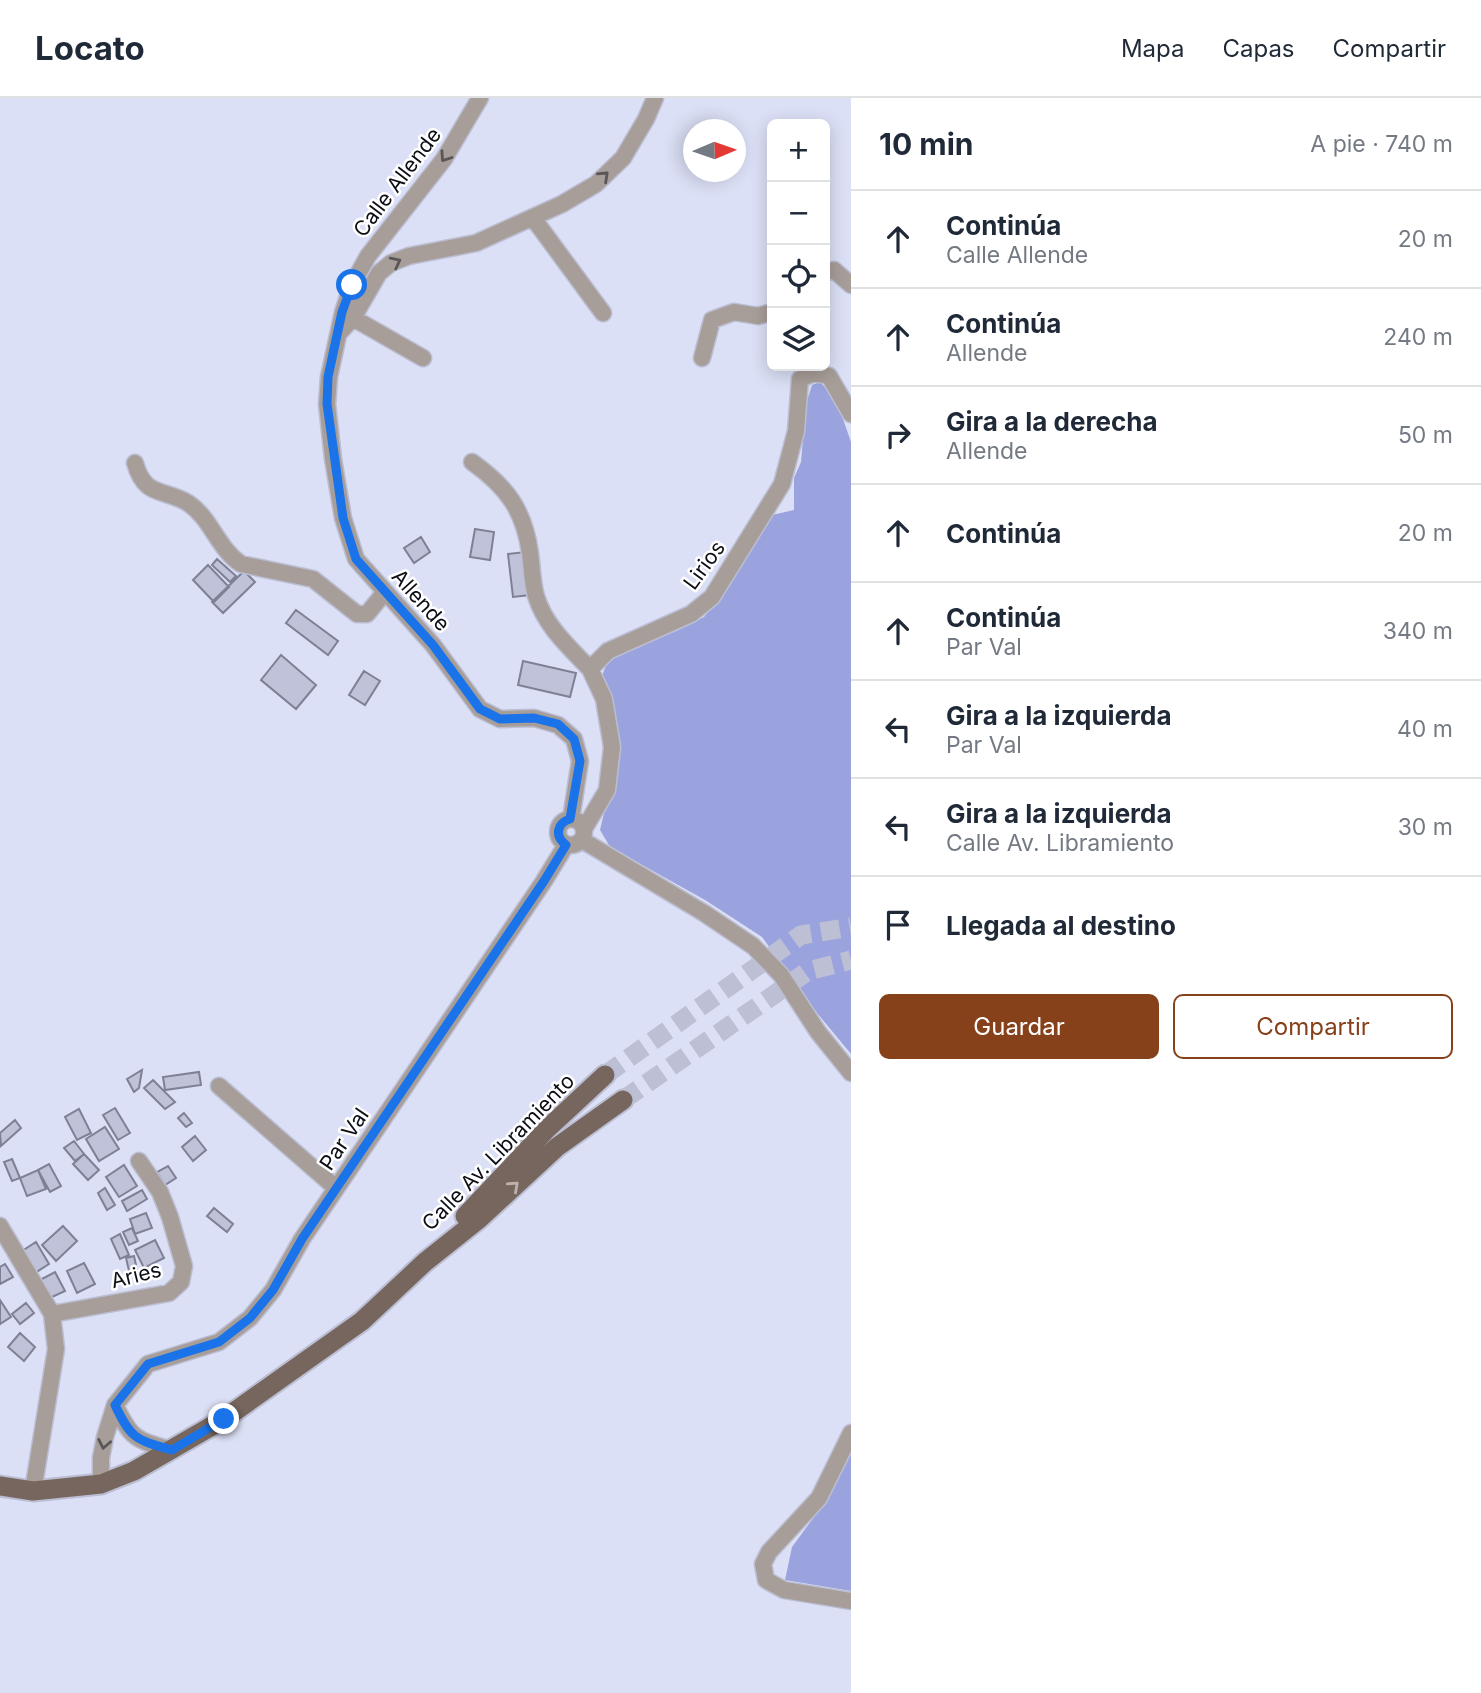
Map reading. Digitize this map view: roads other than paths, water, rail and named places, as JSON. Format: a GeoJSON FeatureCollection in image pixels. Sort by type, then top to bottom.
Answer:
{"type":"FeatureCollection","features":[{"type":"Feature","properties":{"kind":"main road","name":"Calle Av. Libramiento"},"geometry":{"type":"LineString","coordinates":[[425,1262],[547,1129],[605,1075]]}},
{"type":"Feature","properties":{"kind":"main road","name":"Calle Av. Libramiento"},"geometry":{"type":"LineString","coordinates":[[0,1486],[33,1491],[102,1484],[134,1471],[247,1404],[362,1321],[557,1147],[623,1100]]}},
{"type":"Feature","properties":{"kind":"street","name":"Calle Allende"},"geometry":{"type":"LineString","coordinates":[[339,333],[342,312],[352,285],[368,256],[444,159],[480,98]]}},
{"type":"Feature","properties":{"kind":"street"},"geometry":{"type":"LineString","coordinates":[[339,333],[353,318],[379,273],[391,262],[477,243],[533,218],[596,184],[623,158],[655,98]]}},
{"type":"Feature","properties":{"kind":"street"},"geometry":{"type":"LineString","coordinates":[[533,218],[603,313]]}},
{"type":"Feature","properties":{"kind":"street"},"geometry":{"type":"LineString","coordinates":[[830,271],[834,270],[851,285]]}},
{"type":"Feature","properties":{"kind":"street"},"geometry":{"type":"LineString","coordinates":[[702,358],[712,320],[734,312],[758,316],[767,313]]}},
{"type":"Feature","properties":{"kind":"street"},"geometry":{"type":"LineString","coordinates":[[353,318],[423,358]]}},
{"type":"Feature","properties":{"kind":"street","name":"Allende"},"geometry":{"type":"LineString","coordinates":[[339,333],[328,377],[327,404],[343,518],[356,559],[433,645],[480,709],[500,719],[534,718],[558,724],[574,739],[580,761],[570,819]]}},
{"type":"Feature","properties":{"kind":"street","name":"Lirios"},"geometry":{"type":"LineString","coordinates":[[590,669],[608,651],[691,614],[712,597],[782,484],[796,431],[800,379],[814,373],[829,376],[851,414]]}},
{"type":"Feature","properties":{"kind":"street"},"geometry":{"type":"LineString","coordinates":[[472,462],[496,478],[515,503],[528,537],[536,596],[552,629],[590,669],[604,699],[612,747],[607,790],[583,835],[572,846],[561,841],[558,830],[560,824],[570,819],[577,820],[583,835],[753,946],[781,975],[818,1032],[851,1073]]}},
{"type":"Feature","properties":{"kind":"street"},"geometry":{"type":"LineString","coordinates":[[135,463],[140,478],[146,485],[187,503],[197,511],[233,558],[242,564],[313,579],[357,614],[367,614],[374,609],[385,592]]}},
{"type":"Feature","properties":{"kind":"street","name":"Par Val"},"geometry":{"type":"LineString","coordinates":[[102,1484],[101,1458],[115,1405],[148,1364],[219,1342],[250,1318],[273,1290],[302,1239],[566,845]]}},
{"type":"Feature","properties":{"kind":"street"},"geometry":{"type":"LineString","coordinates":[[219,1086],[336,1188]]}},
{"type":"Feature","properties":{"kind":"street","name":"Aries"},"geometry":{"type":"LineString","coordinates":[[52,1314],[169,1293],[181,1282],[184,1266],[170,1217],[160,1192],[139,1161]]}},
{"type":"Feature","properties":{"kind":"street"},"geometry":{"type":"LineString","coordinates":[[0,1226],[52,1314],[56,1349],[33,1491]]}},
{"type":"Feature","properties":{"kind":"street"},"geometry":{"type":"LineString","coordinates":[[115,1405],[126,1428],[137,1438],[172,1450]]}},
{"type":"Feature","properties":{"kind":"street"},"geometry":{"type":"LineString","coordinates":[[851,1433],[820,1498],[769,1552],[763,1563],[766,1580],[784,1590],[851,1601]]}},
{"type":"Feature","properties":{"kind":"tunnel"},"geometry":{"type":"LineString","coordinates":[[605,1075],[801,935],[851,927]]}},
{"type":"Feature","properties":{"kind":"tunnel"},"geometry":{"type":"LineString","coordinates":[[623,1100],[808,971],[851,960]]}}]}
